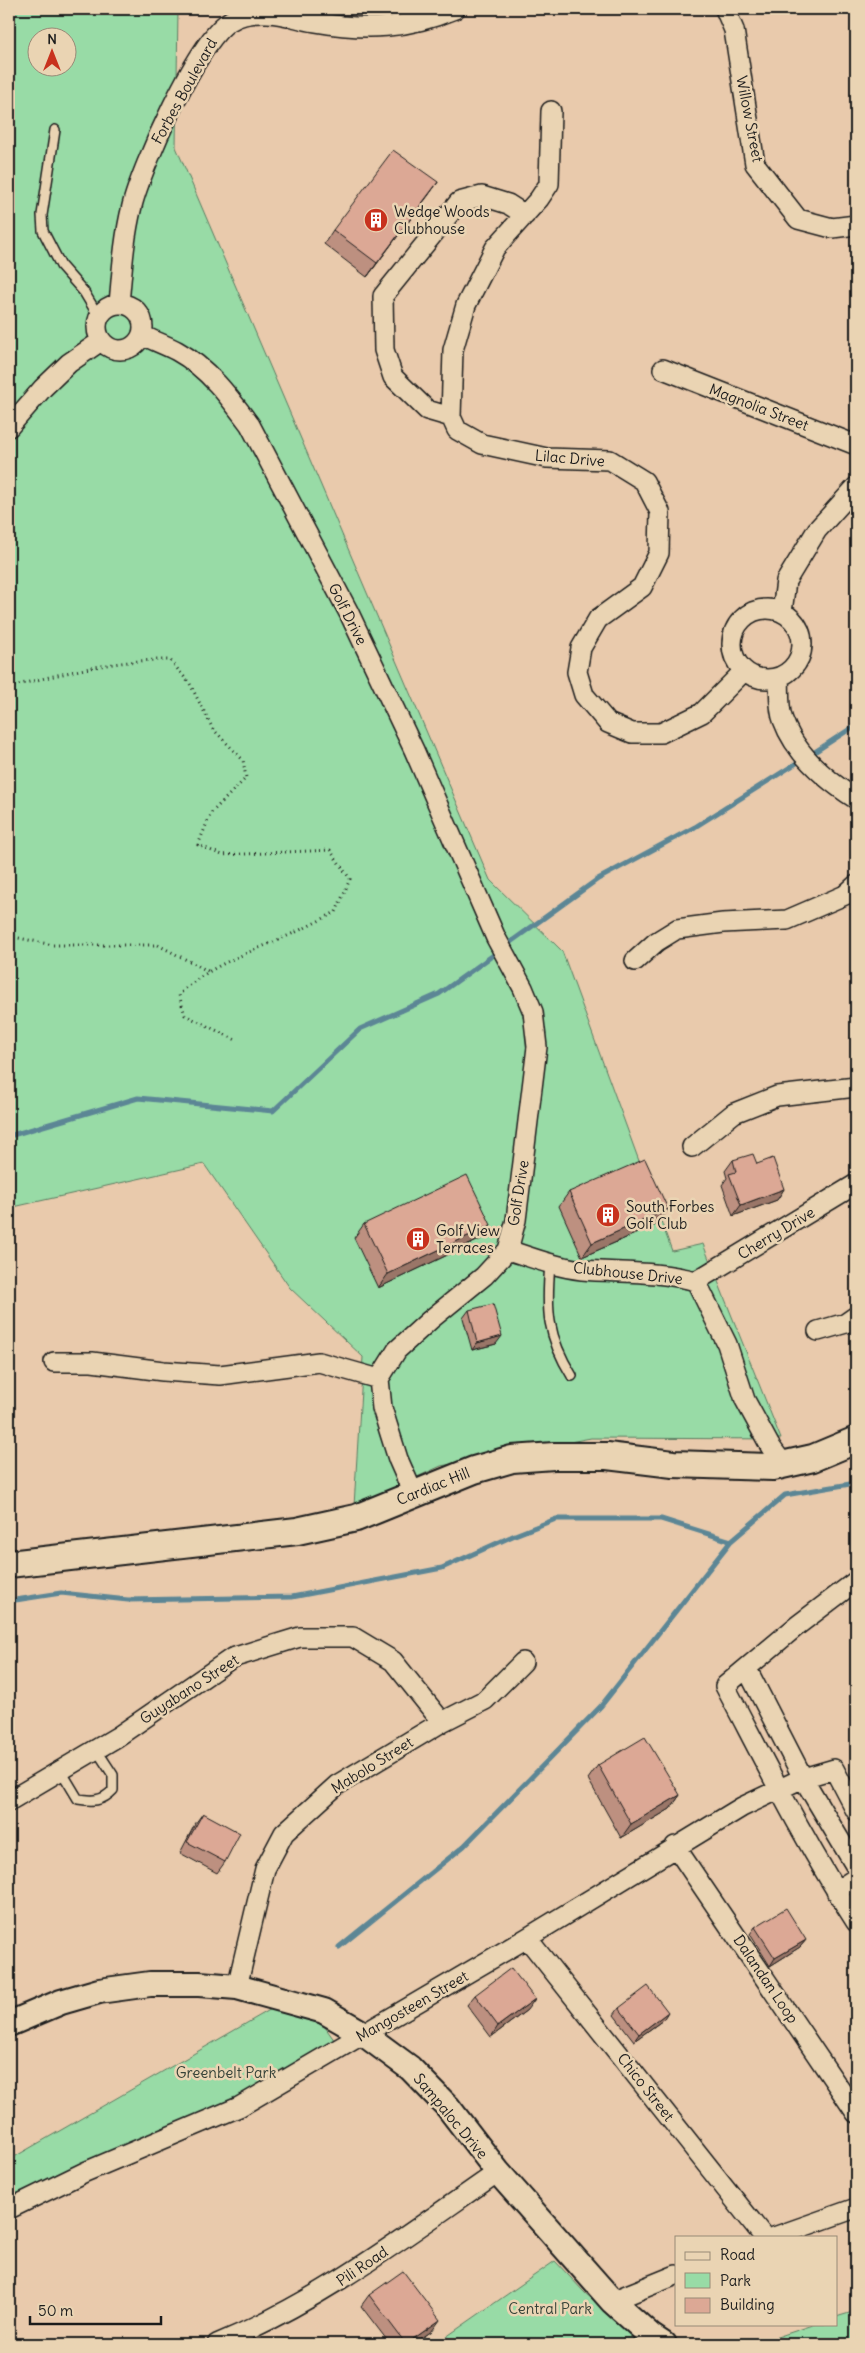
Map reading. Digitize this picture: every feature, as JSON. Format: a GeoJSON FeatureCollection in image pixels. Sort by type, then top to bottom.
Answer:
{"type":"FeatureCollection","features":[{"type":"Feature","properties":{"kind":"main road","name":"Cardiac Hill"},"geometry":{"type":"LineString","coordinates":[[9,1564],[297,1531],[356,1518],[413,1493],[474,1470],[512,1459],[554,1456],[607,1456],[673,1464],[784,1465],[813,1458],[856,1440]]}},
{"type":"Feature","properties":{"kind":"street","name":"Forbes Boulevard"},"geometry":{"type":"LineString","coordinates":[[119,304],[124,246],[139,180],[194,67],[216,33],[230,20],[263,13],[280,14],[341,26],[377,28],[429,20],[455,9]]}},
{"type":"Feature","properties":{"kind":"street","name":"Willow Street"},"geometry":{"type":"LineString","coordinates":[[725,9],[734,30],[755,164],[798,219],[832,228],[856,225]]}},
{"type":"Feature","properties":{"kind":"street"},"geometry":{"type":"LineString","coordinates":[[525,215],[508,204],[482,196],[459,202],[383,296],[384,350],[393,377],[427,410],[451,417],[453,350],[466,305],[495,248],[525,215],[549,184],[551,111]]}},
{"type":"Feature","properties":{"kind":"street"},"geometry":{"type":"LineString","coordinates":[[119,304],[134,308],[143,320],[142,335],[138,342],[123,350],[107,347],[101,341],[96,325],[104,310],[119,304]]}},
{"type":"Feature","properties":{"kind":"street","name":"Golf Drive"},"geometry":{"type":"LineString","coordinates":[[142,335],[179,352],[210,376],[231,399],[250,425],[349,613],[398,716],[496,938],[523,988],[533,1012],[537,1047],[516,1220],[508,1250],[484,1276],[397,1350],[379,1379]]}},
{"type":"Feature","properties":{"kind":"street"},"geometry":{"type":"LineString","coordinates":[[9,427],[43,388],[62,370],[101,341]]}},
{"type":"Feature","properties":{"kind":"street","name":"Magnolia Street"},"geometry":{"type":"LineString","coordinates":[[663,369],[856,445]]}},
{"type":"Feature","properties":{"kind":"street","name":"Lilac Drive"},"geometry":{"type":"LineString","coordinates":[[451,417],[457,430],[482,444],[547,458],[610,460],[644,481],[660,512],[659,553],[642,587],[598,619],[580,648],[577,672],[584,695],[608,723],[632,733],[661,733],[702,713],[744,671]]}},
{"type":"Feature","properties":{"kind":"street"},"geometry":{"type":"LineString","coordinates":[[782,612],[786,580],[817,530],[856,486]]}},
{"type":"Feature","properties":{"kind":"street"},"geometry":{"type":"LineString","coordinates":[[768,609],[782,612],[794,622],[801,634],[802,649],[798,661],[790,670],[779,677],[767,679],[755,677],[744,671],[735,660],[732,646],[734,632],[741,620],[753,612],[768,609]]}},
{"type":"Feature","properties":{"kind":"street"},"geometry":{"type":"LineString","coordinates":[[779,677],[782,718],[800,751],[840,789],[856,799]]}},
{"type":"Feature","properties":{"kind":"street"},"geometry":{"type":"LineString","coordinates":[[635,961],[656,942],[677,929],[723,923],[787,920],[845,895],[856,885]]}},
{"type":"Feature","properties":{"kind":"street"},"geometry":{"type":"LineString","coordinates":[[692,1147],[734,1113],[777,1096],[856,1086]]}},
{"type":"Feature","properties":{"kind":"street","name":"Cherry Drive"},"geometry":{"type":"LineString","coordinates":[[696,1281],[856,1184]]}},
{"type":"Feature","properties":{"kind":"street","name":"Clubhouse Drive"},"geometry":{"type":"LineString","coordinates":[[508,1250],[550,1264],[582,1270],[678,1276],[696,1281],[727,1344],[745,1400],[770,1446],[784,1465]]}},
{"type":"Feature","properties":{"kind":"street"},"geometry":{"type":"LineString","coordinates":[[818,1331],[846,1323],[856,1316]]}},
{"type":"Feature","properties":{"kind":"street"},"geometry":{"type":"LineString","coordinates":[[54,1362],[92,1362],[163,1371],[220,1375],[319,1362],[379,1379],[382,1408],[398,1459],[413,1493]]}},
{"type":"Feature","properties":{"kind":"street"},"geometry":{"type":"LineString","coordinates":[[856,1581],[798,1625],[725,1686],[779,1790],[856,1922]]}},
{"type":"Feature","properties":{"kind":"street","name":"Guyabano Street"},"geometry":{"type":"LineString","coordinates":[[9,1800],[96,1749],[232,1658],[300,1638],[353,1638],[393,1661],[442,1722]]}},
{"type":"Feature","properties":{"kind":"street","name":"Mabolo Street"},"geometry":{"type":"LineString","coordinates":[[237,1988],[266,1869],[284,1833],[337,1785],[442,1722],[485,1700],[523,1662]]}},
{"type":"Feature","properties":{"kind":"street"},"geometry":{"type":"LineString","coordinates":[[747,1669],[803,1778],[856,1867]]}},
{"type":"Feature","properties":{"kind":"street","name":"Mangosteen Street"},"geometry":{"type":"LineString","coordinates":[[9,2210],[85,2172],[239,2107],[527,1938],[675,1846],[742,1807],[803,1778],[834,1769],[856,1811]]}},
{"type":"Feature","properties":{"kind":"street","name":"Dalandan Loop"},"geometry":{"type":"LineString","coordinates":[[675,1846],[856,2113]]}},
{"type":"Feature","properties":{"kind":"street"},"geometry":{"type":"LineString","coordinates":[[836,1890],[856,1878]]}},
{"type":"Feature","properties":{"kind":"street","name":"Chico Street"},"geometry":{"type":"LineString","coordinates":[[527,1938],[763,2236]]}},
{"type":"Feature","properties":{"kind":"street","name":"Sampaloc Drive"},"geometry":{"type":"LineString","coordinates":[[9,2024],[61,2002],[99,1991],[150,1984],[199,1984],[237,1988],[324,2011],[364,2034],[410,2068],[448,2107],[498,2172],[612,2301],[663,2344]]}},
{"type":"Feature","properties":{"kind":"street","name":"Pili Road"},"geometry":{"type":"LineString","coordinates":[[217,2344],[250,2330],[338,2282],[498,2172]]}},
{"type":"Feature","properties":{"kind":"street"},"geometry":{"type":"LineString","coordinates":[[777,2236],[856,2208]]}},
{"type":"Feature","properties":{"kind":"street"},"geometry":{"type":"LineString","coordinates":[[612,2301],[675,2275]]}},
{"type":"Feature","properties":{"kind":"lane"},"geometry":{"type":"LineString","coordinates":[[55,130],[42,215],[43,230],[61,266],[84,292],[99,317]]}},
{"type":"Feature","properties":{"kind":"lane"},"geometry":{"type":"LineString","coordinates":[[550,1264],[547,1301],[550,1331],[561,1358],[572,1376]]}},
{"type":"Feature","properties":{"kind":"lane"},"geometry":{"type":"LineString","coordinates":[[59,1769],[78,1798],[92,1802],[106,1797],[113,1790],[113,1775],[96,1749]]}},
{"type":"Feature","properties":{"kind":"path"},"geometry":{"type":"LineString","coordinates":[[9,687],[79,670],[140,660],[170,660],[190,684],[213,729],[243,760],[246,778],[211,813],[198,845],[222,855],[330,850],[350,879],[336,912],[209,971],[194,979],[179,995],[185,1015],[238,1041]]}},
{"type":"Feature","properties":{"kind":"path"},"geometry":{"type":"LineString","coordinates":[[9,936],[54,945],[158,945],[209,971]]}},
{"type":"Feature","properties":{"kind":"green space","name":"South Forbes Golf Club"},"geometry":{"type":"Polygon","coordinates":[[[9,9],[178,9],[176,147],[490,880],[562,951],[672,1251],[703,1244],[781,1439],[591,1438],[441,1466],[354,1506],[363,1357],[290,1288],[204,1164],[9,1208],[9,9]]]}},
{"type":"Feature","properties":{"kind":"green space","name":"Greenbelt Park"},"geometry":{"type":"Polygon","coordinates":[[[280,2004],[318,2017],[337,2044],[237,2104],[9,2206],[9,2160],[280,2004]]]}},
{"type":"Feature","properties":{"kind":"green space","name":"Central Park"},"geometry":{"type":"Polygon","coordinates":[[[555,2261],[585,2293],[646,2344],[436,2344],[555,2261]]]}},
{"type":"Feature","properties":{"kind":"green space"},"geometry":{"type":"Polygon","coordinates":[[[856,2311],[856,2344],[756,2344],[810,2326],[838,2326],[838,2316],[856,2311]]]}},
{"type":"Feature","properties":{"kind":"building","name":"Wedge Woods Clubhouse"},"geometry":{"type":"Polygon","coordinates":[[[393,150],[438,182],[377,263],[333,230],[393,150]]]}},
{"type":"Feature","properties":{"kind":"building"},"geometry":{"type":"Polygon","coordinates":[[[753,1154],[757,1164],[773,1158],[784,1189],[741,1205],[729,1174],[736,1172],[733,1160],[753,1154]]]}},
{"type":"Feature","properties":{"kind":"building","name":"South Forbes Golf Club"},"geometry":{"type":"Polygon","coordinates":[[[645,1159],[668,1209],[592,1243],[569,1192],[645,1159]]]}},
{"type":"Feature","properties":{"kind":"building","name":"Golf View Terraces"},"geometry":{"type":"Polygon","coordinates":[[[467,1175],[491,1225],[388,1274],[364,1224],[467,1175]]]}},
{"type":"Feature","properties":{"kind":"building"},"geometry":{"type":"Polygon","coordinates":[[[493,1304],[502,1336],[477,1343],[469,1310],[493,1304]]]}},
{"type":"Feature","properties":{"kind":"building"},"geometry":{"type":"Polygon","coordinates":[[[645,1737],[680,1795],[631,1824],[598,1765],[645,1737]]]}},
{"type":"Feature","properties":{"kind":"building"},"geometry":{"type":"Polygon","coordinates":[[[203,1813],[240,1833],[225,1862],[187,1842],[203,1813]]]}},
{"type":"Feature","properties":{"kind":"building"},"geometry":{"type":"Polygon","coordinates":[[[786,1908],[806,1940],[775,1958],[755,1927],[786,1908]]]}},
{"type":"Feature","properties":{"kind":"building"},"geometry":{"type":"Polygon","coordinates":[[[511,1968],[535,1999],[498,2026],[475,1995],[511,1968]]]}},
{"type":"Feature","properties":{"kind":"building"},"geometry":{"type":"Polygon","coordinates":[[[648,1986],[668,2012],[639,2034],[619,2008],[648,1986]]]}},
{"type":"Feature","properties":{"kind":"building"},"geometry":{"type":"Polygon","coordinates":[[[403,2271],[440,2320],[406,2344],[369,2295],[403,2271]]]}},
{"type":"Feature","properties":{"kind":"waterway"},"geometry":{"type":"LineString","coordinates":[[810,755],[856,725]]}},
{"type":"Feature","properties":{"kind":"waterway"},"geometry":{"type":"LineString","coordinates":[[505,946],[598,879],[695,827],[803,759]]}},
{"type":"Feature","properties":{"kind":"waterway"},"geometry":{"type":"LineString","coordinates":[[9,1136],[138,1098],[273,1111],[360,1029],[439,994],[499,951]]}},
{"type":"Feature","properties":{"kind":"waterway"},"geometry":{"type":"LineString","coordinates":[[339,1947],[464,1846],[601,1706],[731,1541],[785,1495],[856,1483]]}},
{"type":"Feature","properties":{"kind":"waterway"},"geometry":{"type":"LineString","coordinates":[[9,1601],[61,1593],[128,1600],[292,1597],[442,1568],[556,1519],[661,1519],[731,1541]]}},
{"type":"Feature","properties":{"kind":"place","name":"Wedge Woods Clubhouse"},"geometry":{"type":"Point","coordinates":[376,220]}},
{"type":"Feature","properties":{"kind":"place","name":"South Forbes Golf Club"},"geometry":{"type":"Point","coordinates":[608,1215]}},
{"type":"Feature","properties":{"kind":"place","name":"Golf View Terraces"},"geometry":{"type":"Point","coordinates":[418,1239]}}]}
